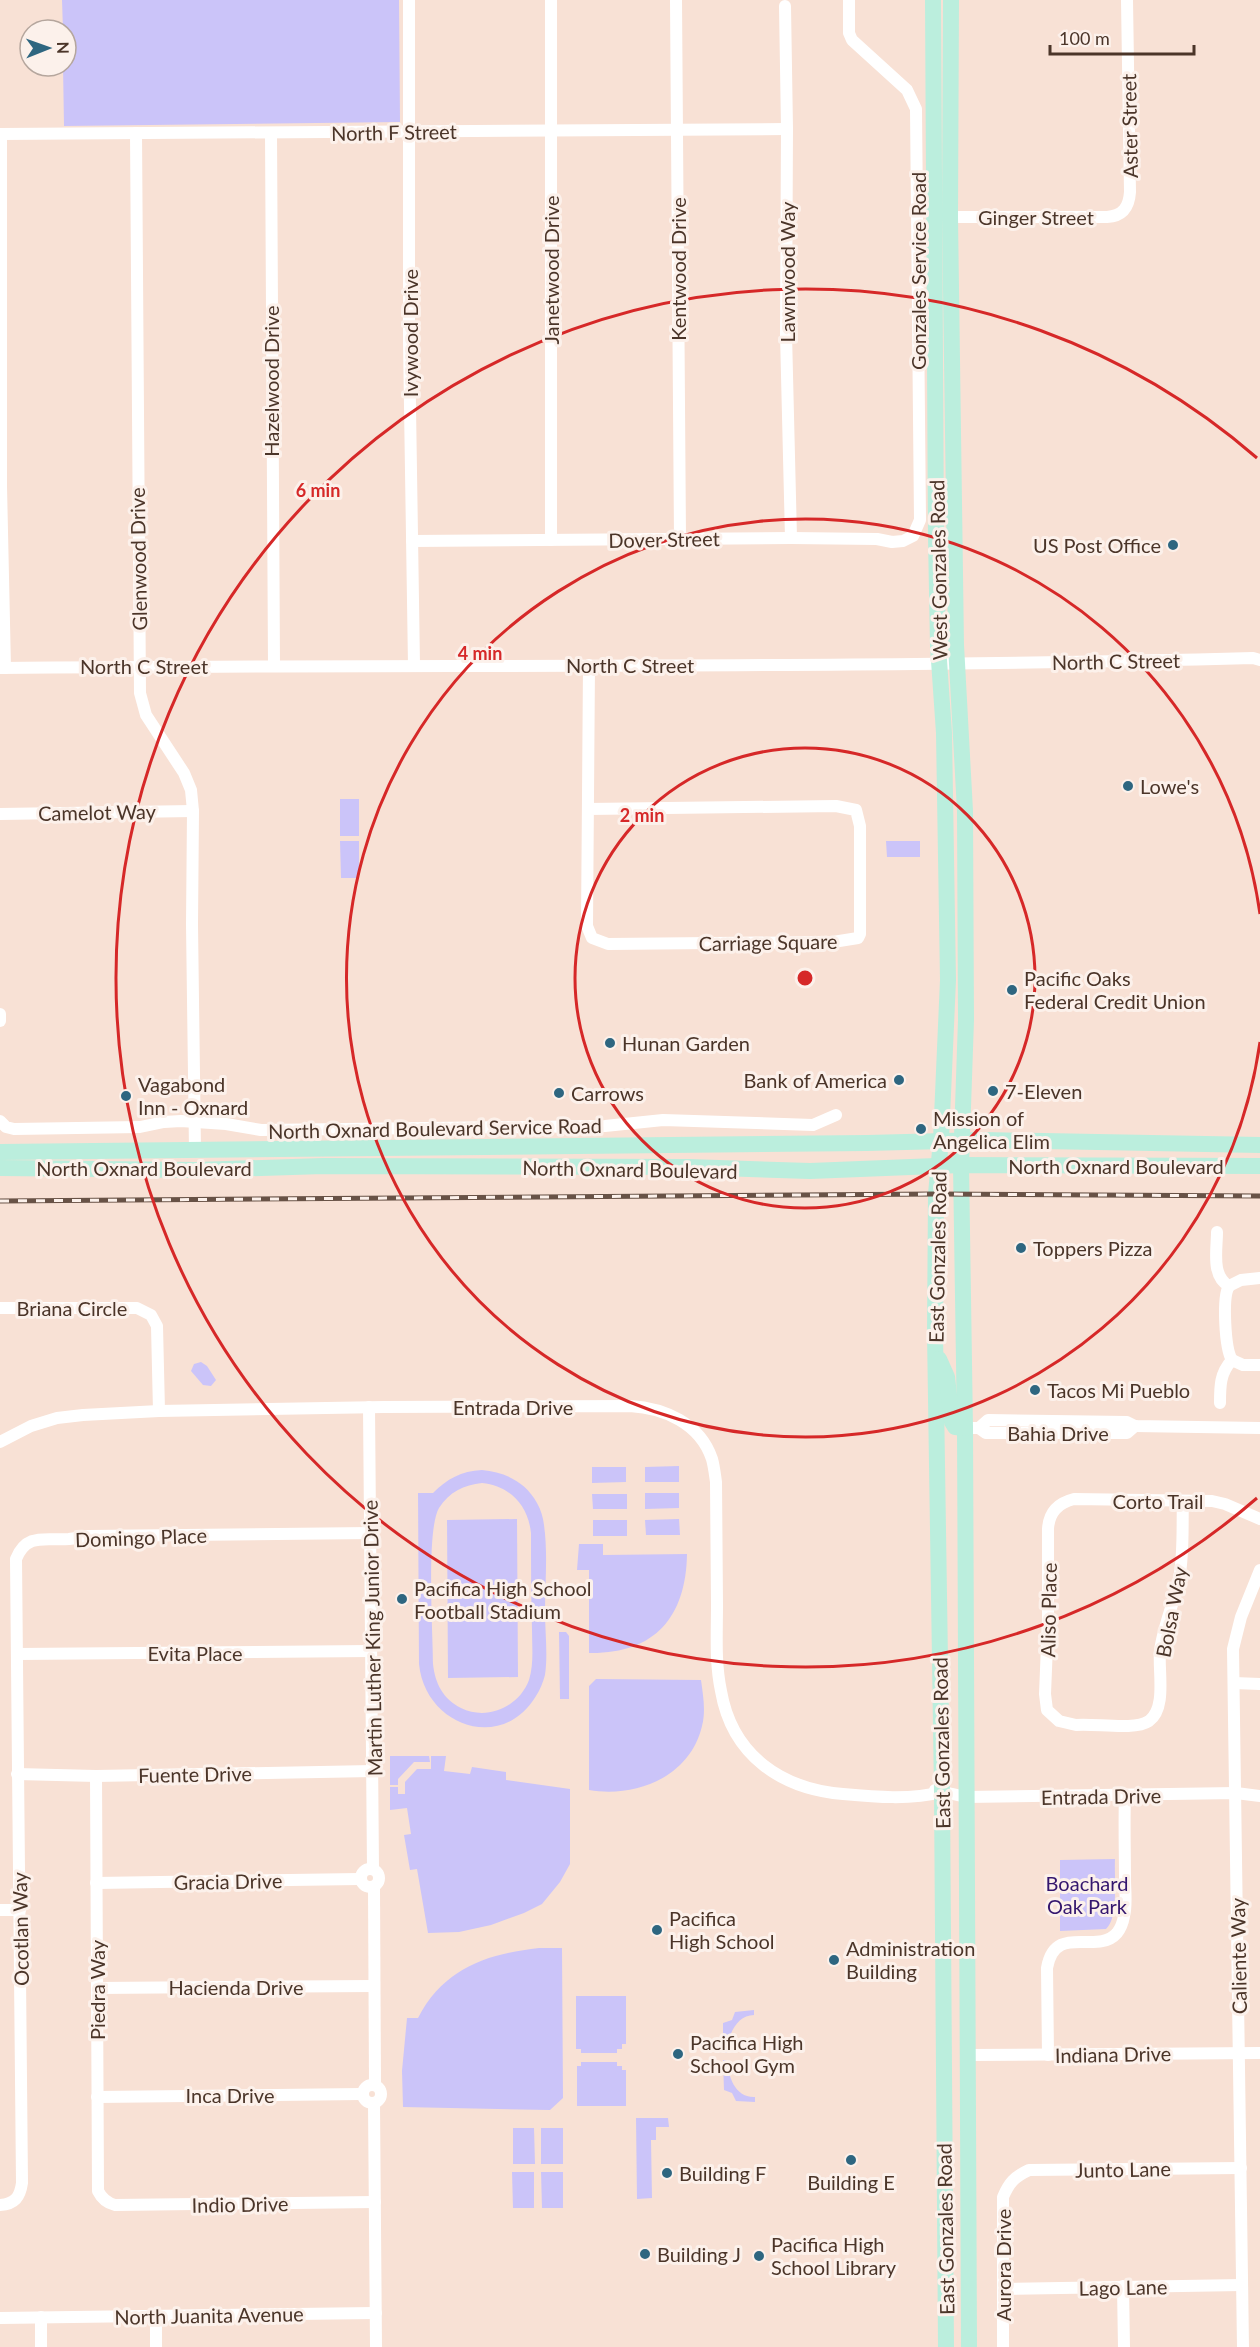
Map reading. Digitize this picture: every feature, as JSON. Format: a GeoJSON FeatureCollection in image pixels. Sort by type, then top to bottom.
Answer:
{"type":"FeatureCollection","features":[{"type":"Feature","properties":{"kind":"main road","name":"West Gonzales Road"},"geometry":{"type":"LineString","coordinates":[[933,0],[935,525],[939,664],[944,733],[948,980],[941,1140]]}},
{"type":"Feature","properties":{"kind":"main road","name":"West Gonzales Road"},"geometry":{"type":"LineString","coordinates":[[951,0],[951,217],[957,664],[965,811],[966,1020],[962,1140]]}},
{"type":"Feature","properties":{"kind":"main road"},"geometry":{"type":"LineString","coordinates":[[946,870],[965,869]]}},
{"type":"Feature","properties":{"kind":"main road","name":"North Oxnard Boulevard"},"geometry":{"type":"LineString","coordinates":[[0,1152],[867,1143],[941,1140],[1260,1145]]}},
{"type":"Feature","properties":{"kind":"main road","name":"East Gonzales Road"},"geometry":{"type":"LineString","coordinates":[[941,1140],[938,1166],[935,1353],[942,1792],[946,2347]]}},
{"type":"Feature","properties":{"kind":"main road","name":"East Gonzales Road"},"geometry":{"type":"LineString","coordinates":[[962,1140],[961,1165],[972,1428],[966,1797],[969,2347]]}},
{"type":"Feature","properties":{"kind":"main road"},"geometry":{"type":"LineString","coordinates":[[657,1167],[674,1145]]}},
{"type":"Feature","properties":{"kind":"main road"},"geometry":{"type":"LineString","coordinates":[[164,1169],[174,1159],[185,1158],[195,1151],[214,1159],[244,1158],[255,1168]]}},
{"type":"Feature","properties":{"kind":"main road"},"geometry":{"type":"LineString","coordinates":[[1234,1166],[1249,1154],[1260,1153]]}},
{"type":"Feature","properties":{"kind":"main road","name":"North Oxnard Boulevard"},"geometry":{"type":"LineString","coordinates":[[0,1168],[657,1167],[810,1171],[961,1165],[1260,1166]]}},
{"type":"Feature","properties":{"kind":"main road"},"geometry":{"type":"LineString","coordinates":[[935,1353],[947,1377],[952,1422],[955,1426],[972,1428]]}},
{"type":"Feature","properties":{"kind":"main road"},"geometry":{"type":"LineString","coordinates":[[943,1970],[954,1989],[957,2045],[967,2055]]}},
{"type":"Feature","properties":{"kind":"main road"},"geometry":{"type":"LineString","coordinates":[[944,2052],[958,2067],[959,2183],[968,2198]]}},
{"type":"Feature","properties":{"kind":"street","name":"Ivywood Drive"},"geometry":{"type":"LineString","coordinates":[[409,0],[411,131],[409,342],[414,665]]}},
{"type":"Feature","properties":{"kind":"street","name":"Janetwood Drive"},"geometry":{"type":"LineString","coordinates":[[551,0],[551,540]]}},
{"type":"Feature","properties":{"kind":"street","name":"Kentwood Drive"},"geometry":{"type":"LineString","coordinates":[[676,0],[680,538]]}},
{"type":"Feature","properties":{"kind":"street","name":"Gonzales Service Road"},"geometry":{"type":"LineString","coordinates":[[849,0],[849,33],[856,45],[907,90],[916,109],[920,520],[913,536]]}},
{"type":"Feature","properties":{"kind":"street","name":"Aster Street"},"geometry":{"type":"LineString","coordinates":[[1121,213],[1129,202],[1130,192],[1127,0]]}},
{"type":"Feature","properties":{"kind":"street","name":"Lawnwood Way"},"geometry":{"type":"LineString","coordinates":[[785,6],[786,334],[790,538]]}},
{"type":"Feature","properties":{"kind":"street","name":"North F Street"},"geometry":{"type":"LineString","coordinates":[[0,134],[787,129]]}},
{"type":"Feature","properties":{"kind":"street","name":"Glenwood Drive"},"geometry":{"type":"LineString","coordinates":[[136,133],[140,693],[146,715],[184,773],[191,790],[194,811],[192,924],[195,1151]]}},
{"type":"Feature","properties":{"kind":"street","name":"Hazelwood Drive"},"geometry":{"type":"LineString","coordinates":[[271,133],[274,666]]}},
{"type":"Feature","properties":{"kind":"street"},"geometry":{"type":"LineString","coordinates":[[0,134],[2,668]]}},
{"type":"Feature","properties":{"kind":"street","name":"Ginger Street"},"geometry":{"type":"LineString","coordinates":[[951,217],[1107,217],[1121,213]]}},
{"type":"Feature","properties":{"kind":"street","name":"Dover Street"},"geometry":{"type":"LineString","coordinates":[[412,541],[878,538],[892,542],[903,541],[913,536]]}},
{"type":"Feature","properties":{"kind":"street","name":"North C Street"},"geometry":{"type":"LineString","coordinates":[[2,668],[140,665],[957,664],[1253,658],[1260,660]]}},
{"type":"Feature","properties":{"kind":"street","name":"Carriage Square"},"geometry":{"type":"LineString","coordinates":[[588,809],[836,806],[856,810],[860,826],[860,934],[858,938],[833,942],[599,943],[592,938],[587,926],[589,665]]}},
{"type":"Feature","properties":{"kind":"street","name":"Camelot Way"},"geometry":{"type":"LineString","coordinates":[[0,814],[194,811]]}},
{"type":"Feature","properties":{"kind":"street"},"geometry":{"type":"LineString","coordinates":[[0,1014],[0,1021]]}},
{"type":"Feature","properties":{"kind":"street","name":"North Oxnard Boulevard Service Road"},"geometry":{"type":"LineString","coordinates":[[0,1121],[6,1127],[14,1129],[142,1127],[171,1121],[226,1124],[261,1130],[605,1126],[645,1121],[693,1120],[739,1124],[813,1125],[836,1115]]}},
{"type":"Feature","properties":{"kind":"street"},"geometry":{"type":"LineString","coordinates":[[1217,1232],[1217,1270],[1224,1283],[1229,1286]]}},
{"type":"Feature","properties":{"kind":"street"},"geometry":{"type":"LineString","coordinates":[[1260,1278],[1241,1280],[1229,1286],[1225,1296],[1227,1349],[1232,1360],[1244,1365],[1260,1365]]}},
{"type":"Feature","properties":{"kind":"street","name":"Briana Circle"},"geometry":{"type":"LineString","coordinates":[[0,1308],[137,1308],[151,1315],[157,1326],[159,1412]]}},
{"type":"Feature","properties":{"kind":"street"},"geometry":{"type":"LineString","coordinates":[[1220,1403],[1220,1385],[1224,1370],[1232,1360]]}},
{"type":"Feature","properties":{"kind":"street","name":"Entrada Drive"},"geometry":{"type":"LineString","coordinates":[[0,1442],[22,1430],[57,1418],[159,1412],[369,1407],[647,1407],[664,1411],[692,1429],[705,1443],[712,1459],[716,1482],[717,1670],[721,1693],[726,1712],[747,1750],[778,1776],[800,1786],[832,1793],[926,1796],[942,1792],[966,1797],[1236,1793],[1260,1796]]}},
{"type":"Feature","properties":{"kind":"street","name":"Martin Luther King Junior Drive"},"geometry":{"type":"LineString","coordinates":[[369,1407],[373,1869]]}},
{"type":"Feature","properties":{"kind":"street","name":"Bahia Drive"},"geometry":{"type":"LineString","coordinates":[[972,1428],[988,1420],[1127,1422],[1135,1426],[1260,1428]]}},
{"type":"Feature","properties":{"kind":"street"},"geometry":{"type":"LineString","coordinates":[[1025,1432],[1028,1428],[1080,1426],[1086,1421]]}},
{"type":"Feature","properties":{"kind":"street","name":"Bahia Drive"},"geometry":{"type":"LineString","coordinates":[[972,1428],[986,1433],[1127,1433],[1135,1426]]}},
{"type":"Feature","properties":{"kind":"street","name":"Corto Trail"},"geometry":{"type":"LineString","coordinates":[[1055,1508],[1074,1499],[1212,1501],[1260,1519]]}},
{"type":"Feature","properties":{"kind":"street","name":"Bolsa Way"},"geometry":{"type":"LineString","coordinates":[[1048,1713],[1059,1721],[1076,1725],[1136,1726],[1150,1720],[1159,1707],[1161,1649],[1180,1570],[1183,1501]]}},
{"type":"Feature","properties":{"kind":"street","name":"Aliso Place"},"geometry":{"type":"LineString","coordinates":[[1048,1713],[1045,1694],[1048,1521],[1055,1508]]}},
{"type":"Feature","properties":{"kind":"street","name":"Domingo Place"},"geometry":{"type":"LineString","coordinates":[[18,1654],[16,1559],[20,1548],[33,1539],[69,1539],[88,1536],[371,1533]]}},
{"type":"Feature","properties":{"kind":"street","name":"Caliente Way"},"geometry":{"type":"LineString","coordinates":[[1243,2347],[1233,1649],[1236,1634],[1260,1570]]}},
{"type":"Feature","properties":{"kind":"street","name":"Evita Place"},"geometry":{"type":"LineString","coordinates":[[18,1654],[371,1651]]}},
{"type":"Feature","properties":{"kind":"street","name":"Ocotlan Way"},"geometry":{"type":"LineString","coordinates":[[0,2205],[14,2201],[20,2193],[22,2183],[17,1774],[18,1654]]}},
{"type":"Feature","properties":{"kind":"street"},"geometry":{"type":"LineString","coordinates":[[1234,1683],[1260,1683]]}},
{"type":"Feature","properties":{"kind":"street","name":"Fuente Drive"},"geometry":{"type":"LineString","coordinates":[[17,1774],[96,1776],[373,1771]]}},
{"type":"Feature","properties":{"kind":"street","name":"Piedra Way"},"geometry":{"type":"LineString","coordinates":[[96,1776],[98,2192],[105,2201]]}},
{"type":"Feature","properties":{"kind":"street"},"geometry":{"type":"LineString","coordinates":[[1048,2055],[1047,1968],[1049,1956],[1055,1949],[1069,1942],[1102,1941],[1111,1938],[1117,1933],[1125,1914],[1125,1796]]}},
{"type":"Feature","properties":{"kind":"street"},"geometry":{"type":"LineString","coordinates":[[374,1887],[365,1886],[360,1879],[364,1870],[373,1869],[378,1873],[379,1880],[374,1887],[374,1986],[375,2085],[381,2093],[379,2100],[374,2103]]}},
{"type":"Feature","properties":{"kind":"street","name":"Gracia Drive"},"geometry":{"type":"LineString","coordinates":[[96,1883],[360,1879]]}},
{"type":"Feature","properties":{"kind":"street"},"geometry":{"type":"LineString","coordinates":[[0,1910],[20,1910]]}},
{"type":"Feature","properties":{"kind":"street","name":"Hacienda Drive"},"geometry":{"type":"LineString","coordinates":[[97,1988],[374,1986]]}},
{"type":"Feature","properties":{"kind":"street","name":"Indiana Drive"},"geometry":{"type":"LineString","coordinates":[[967,2055],[1260,2053]]}},
{"type":"Feature","properties":{"kind":"street"},"geometry":{"type":"LineString","coordinates":[[374,2103],[365,2100],[363,2094],[366,2086],[375,2085]]}},
{"type":"Feature","properties":{"kind":"street","name":"Inca Drive"},"geometry":{"type":"LineString","coordinates":[[97,2097],[363,2094]]}},
{"type":"Feature","properties":{"kind":"street"},"geometry":{"type":"LineString","coordinates":[[374,2103],[376,2347]]}},
{"type":"Feature","properties":{"kind":"street","name":"Junto Lane"},"geometry":{"type":"LineString","coordinates":[[1009,2183],[1018,2175],[1029,2170],[1241,2168]]}},
{"type":"Feature","properties":{"kind":"street","name":"Aurora Drive"},"geometry":{"type":"LineString","coordinates":[[1003,2347],[1002,2211],[1003,2198],[1009,2183]]}},
{"type":"Feature","properties":{"kind":"street","name":"Indio Drive"},"geometry":{"type":"LineString","coordinates":[[105,2201],[122,2205],[375,2202]]}},
{"type":"Feature","properties":{"kind":"street","name":"Lago Lane"},"geometry":{"type":"LineString","coordinates":[[1003,2289],[1242,2285]]}},
{"type":"Feature","properties":{"kind":"street"},"geometry":{"type":"LineString","coordinates":[[1123,2286],[1124,2347]]}},
{"type":"Feature","properties":{"kind":"street","name":"North Juanita Avenue"},"geometry":{"type":"LineString","coordinates":[[0,2318],[376,2313]]}},
{"type":"Feature","properties":{"kind":"street"},"geometry":{"type":"LineString","coordinates":[[156,2316],[156,2347]]}},
{"type":"Feature","properties":{"kind":"street"},"geometry":{"type":"LineString","coordinates":[[41,2317],[41,2347]]}},
{"type":"Feature","properties":{"kind":"green space"},"geometry":{"type":"Polygon","coordinates":[[[62,0],[399,0],[400,122],[64,126],[63,78],[78,78],[78,18],[63,18],[62,0]]]}},
{"type":"Feature","properties":{"kind":"green space"},"geometry":{"type":"Polygon","coordinates":[[[340,799],[359,799],[359,836],[340,836],[340,799]]]}},
{"type":"Feature","properties":{"kind":"green space"},"geometry":{"type":"Polygon","coordinates":[[[340,841],[359,841],[359,878],[341,878],[340,841]]]}},
{"type":"Feature","properties":{"kind":"green space"},"geometry":{"type":"Polygon","coordinates":[[[886,841],[920,841],[920,857],[887,857],[886,841]]]}},
{"type":"Feature","properties":{"kind":"green space"},"geometry":{"type":"Polygon","coordinates":[[[201,1362],[207,1366],[216,1380],[211,1386],[203,1385],[191,1371],[194,1364],[201,1362]]]}},
{"type":"Feature","properties":{"kind":"green space"},"geometry":{"type":"Polygon","coordinates":[[[679,1466],[679,1482],[645,1482],[645,1467],[679,1466]]]}},
{"type":"Feature","properties":{"kind":"green space"},"geometry":{"type":"Polygon","coordinates":[[[592,1467],[626,1467],[626,1482],[592,1483],[592,1467]]]}},
{"type":"Feature","properties":{"kind":"green space"},"geometry":{"type":"Polygon","coordinates":[[[482,1470],[507,1476],[527,1489],[542,1514],[546,1546],[545,1675],[536,1696],[521,1714],[504,1724],[486,1727],[467,1725],[450,1716],[435,1703],[424,1686],[419,1664],[418,1493],[433,1493],[455,1477],[467,1472],[482,1470]],[[482,1483],[463,1488],[443,1502],[435,1520],[431,1559],[433,1664],[436,1678],[441,1690],[449,1700],[461,1708],[481,1713],[501,1709],[518,1698],[529,1680],[532,1661],[529,1523],[522,1506],[516,1499],[501,1488],[482,1483]]]}},
{"type":"Feature","properties":{"kind":"green space"},"geometry":{"type":"Polygon","coordinates":[[[645,1493],[679,1493],[679,1508],[645,1509],[645,1493]]]}},
{"type":"Feature","properties":{"kind":"green space"},"geometry":{"type":"Polygon","coordinates":[[[592,1494],[627,1494],[627,1509],[593,1509],[592,1494]]]}},
{"type":"Feature","properties":{"kind":"green space"},"geometry":{"type":"Polygon","coordinates":[[[517,1519],[518,1677],[448,1678],[447,1520],[517,1519]]]}},
{"type":"Feature","properties":{"kind":"green space"},"geometry":{"type":"Polygon","coordinates":[[[679,1519],[680,1535],[646,1535],[645,1520],[679,1519]]]}},
{"type":"Feature","properties":{"kind":"green space"},"geometry":{"type":"Polygon","coordinates":[[[593,1520],[627,1520],[627,1536],[593,1536],[593,1520]]]}},
{"type":"Feature","properties":{"kind":"green space"},"geometry":{"type":"Polygon","coordinates":[[[579,1544],[603,1544],[603,1555],[687,1554],[680,1597],[673,1614],[662,1628],[648,1639],[632,1647],[612,1652],[589,1653],[589,1570],[577,1570],[579,1544]]]}},
{"type":"Feature","properties":{"kind":"green space"},"geometry":{"type":"Polygon","coordinates":[[[559,1632],[566,1632],[569,1636],[569,1699],[560,1699],[559,1632]]]}},
{"type":"Feature","properties":{"kind":"green space"},"geometry":{"type":"Polygon","coordinates":[[[596,1679],[701,1680],[704,1703],[702,1726],[696,1744],[686,1759],[659,1780],[642,1787],[625,1791],[589,1790],[589,1686],[596,1679]]]}},
{"type":"Feature","properties":{"kind":"green space"},"geometry":{"type":"Polygon","coordinates":[[[390,1756],[429,1756],[430,1762],[414,1762],[398,1779],[398,1785],[390,1785],[390,1756]]]}},
{"type":"Feature","properties":{"kind":"green space"},"geometry":{"type":"Polygon","coordinates":[[[431,1756],[446,1756],[444,1771],[470,1774],[472,1767],[506,1772],[506,1780],[570,1789],[570,1864],[560,1882],[542,1904],[491,1925],[459,1932],[428,1933],[417,1869],[410,1870],[404,1835],[411,1834],[407,1808],[390,1810],[390,1787],[398,1787],[398,1794],[405,1794],[405,1782],[417,1769],[431,1769],[431,1756]]]}},
{"type":"Feature","properties":{"kind":"green space","name":"Boachard Oak Park"},"geometry":{"type":"Polygon","coordinates":[[[1115,1859],[1115,1896],[1110,1924],[1106,1929],[1060,1931],[1060,1860],[1115,1859]]]}},
{"type":"Feature","properties":{"kind":"green space"},"geometry":{"type":"Polygon","coordinates":[[[539,1948],[562,1948],[563,2098],[550,2110],[403,2107],[402,2071],[407,2018],[418,2018],[441,1987],[454,1975],[469,1966],[502,1954],[539,1948]]]}},
{"type":"Feature","properties":{"kind":"green space"},"geometry":{"type":"Polygon","coordinates":[[[576,1996],[626,1996],[626,2044],[622,2044],[622,2049],[617,2049],[617,2053],[581,2053],[581,2049],[576,2049],[576,1996]]]}},
{"type":"Feature","properties":{"kind":"green space"},"geometry":{"type":"Polygon","coordinates":[[[754,2010],[754,2015],[742,2019],[734,2028],[727,2053],[723,2053],[723,2023],[732,2020],[735,2012],[754,2010]]]}},
{"type":"Feature","properties":{"kind":"green space"},"geometry":{"type":"Polygon","coordinates":[[[723,2060],[727,2060],[734,2085],[742,2094],[755,2097],[755,2102],[736,2101],[732,2093],[724,2090],[723,2060]]]}},
{"type":"Feature","properties":{"kind":"green space"},"geometry":{"type":"Polygon","coordinates":[[[581,2062],[617,2062],[617,2066],[622,2066],[622,2070],[626,2070],[626,2106],[577,2106],[577,2066],[581,2066],[581,2062]]]}},
{"type":"Feature","properties":{"kind":"green space"},"geometry":{"type":"Polygon","coordinates":[[[636,2118],[668,2118],[669,2127],[656,2127],[656,2140],[651,2140],[652,2198],[637,2199],[636,2118]]]}},
{"type":"Feature","properties":{"kind":"green space"},"geometry":{"type":"Polygon","coordinates":[[[513,2128],[534,2128],[535,2164],[513,2164],[513,2128]]]}},
{"type":"Feature","properties":{"kind":"green space"},"geometry":{"type":"Polygon","coordinates":[[[541,2128],[563,2128],[563,2164],[541,2164],[541,2128]]]}},
{"type":"Feature","properties":{"kind":"green space"},"geometry":{"type":"Polygon","coordinates":[[[512,2172],[534,2172],[534,2208],[513,2208],[512,2172]]]}},
{"type":"Feature","properties":{"kind":"green space"},"geometry":{"type":"Polygon","coordinates":[[[541,2172],[563,2172],[563,2208],[542,2208],[541,2172]]]}},
{"type":"Feature","properties":{"kind":"railway"},"geometry":{"type":"LineString","coordinates":[[0,1201],[936,1194],[1260,1196]]}},
{"type":"Feature","properties":{"kind":"place","name":"US Post Office"},"geometry":{"type":"Point","coordinates":[1173,545]}},
{"type":"Feature","properties":{"kind":"place","name":"Lowe's"},"geometry":{"type":"Point","coordinates":[1128,786]}},
{"type":"Feature","properties":{"kind":"place","name":"Pacific Oaks Federal Credit Union"},"geometry":{"type":"Point","coordinates":[1012,990]}},
{"type":"Feature","properties":{"kind":"place","name":"Hunan Garden"},"geometry":{"type":"Point","coordinates":[610,1043]}},
{"type":"Feature","properties":{"kind":"place","name":"Bank of America"},"geometry":{"type":"Point","coordinates":[899,1080]}},
{"type":"Feature","properties":{"kind":"place","name":"7-Eleven"},"geometry":{"type":"Point","coordinates":[993,1091]}},
{"type":"Feature","properties":{"kind":"place","name":"Carrows"},"geometry":{"type":"Point","coordinates":[559,1093]}},
{"type":"Feature","properties":{"kind":"place","name":"Vagabond Inn - Oxnard"},"geometry":{"type":"Point","coordinates":[126,1096]}},
{"type":"Feature","properties":{"kind":"place","name":"Mission of Angelica Elim"},"geometry":{"type":"Point","coordinates":[921,1129]}},
{"type":"Feature","properties":{"kind":"place","name":"Toppers Pizza"},"geometry":{"type":"Point","coordinates":[1021,1248]}},
{"type":"Feature","properties":{"kind":"place","name":"Tacos Mi Pueblo"},"geometry":{"type":"Point","coordinates":[1035,1390]}},
{"type":"Feature","properties":{"kind":"place","name":"Pacifica High School Football Stadium"},"geometry":{"type":"Point","coordinates":[402,1599]}},
{"type":"Feature","properties":{"kind":"place","name":"Pacifica High School"},"geometry":{"type":"Point","coordinates":[657,1930]}},
{"type":"Feature","properties":{"kind":"place","name":"Administration Building"},"geometry":{"type":"Point","coordinates":[834,1960]}},
{"type":"Feature","properties":{"kind":"place","name":"Pacifica High School Gym"},"geometry":{"type":"Point","coordinates":[678,2054]}},
{"type":"Feature","properties":{"kind":"place","name":"Building E"},"geometry":{"type":"Point","coordinates":[851,2160]}},
{"type":"Feature","properties":{"kind":"place","name":"Building F"},"geometry":{"type":"Point","coordinates":[667,2173]}},
{"type":"Feature","properties":{"kind":"place","name":"Building J"},"geometry":{"type":"Point","coordinates":[645,2254]}},
{"type":"Feature","properties":{"kind":"place","name":"Pacifica High School Library"},"geometry":{"type":"Point","coordinates":[759,2256]}}]}
